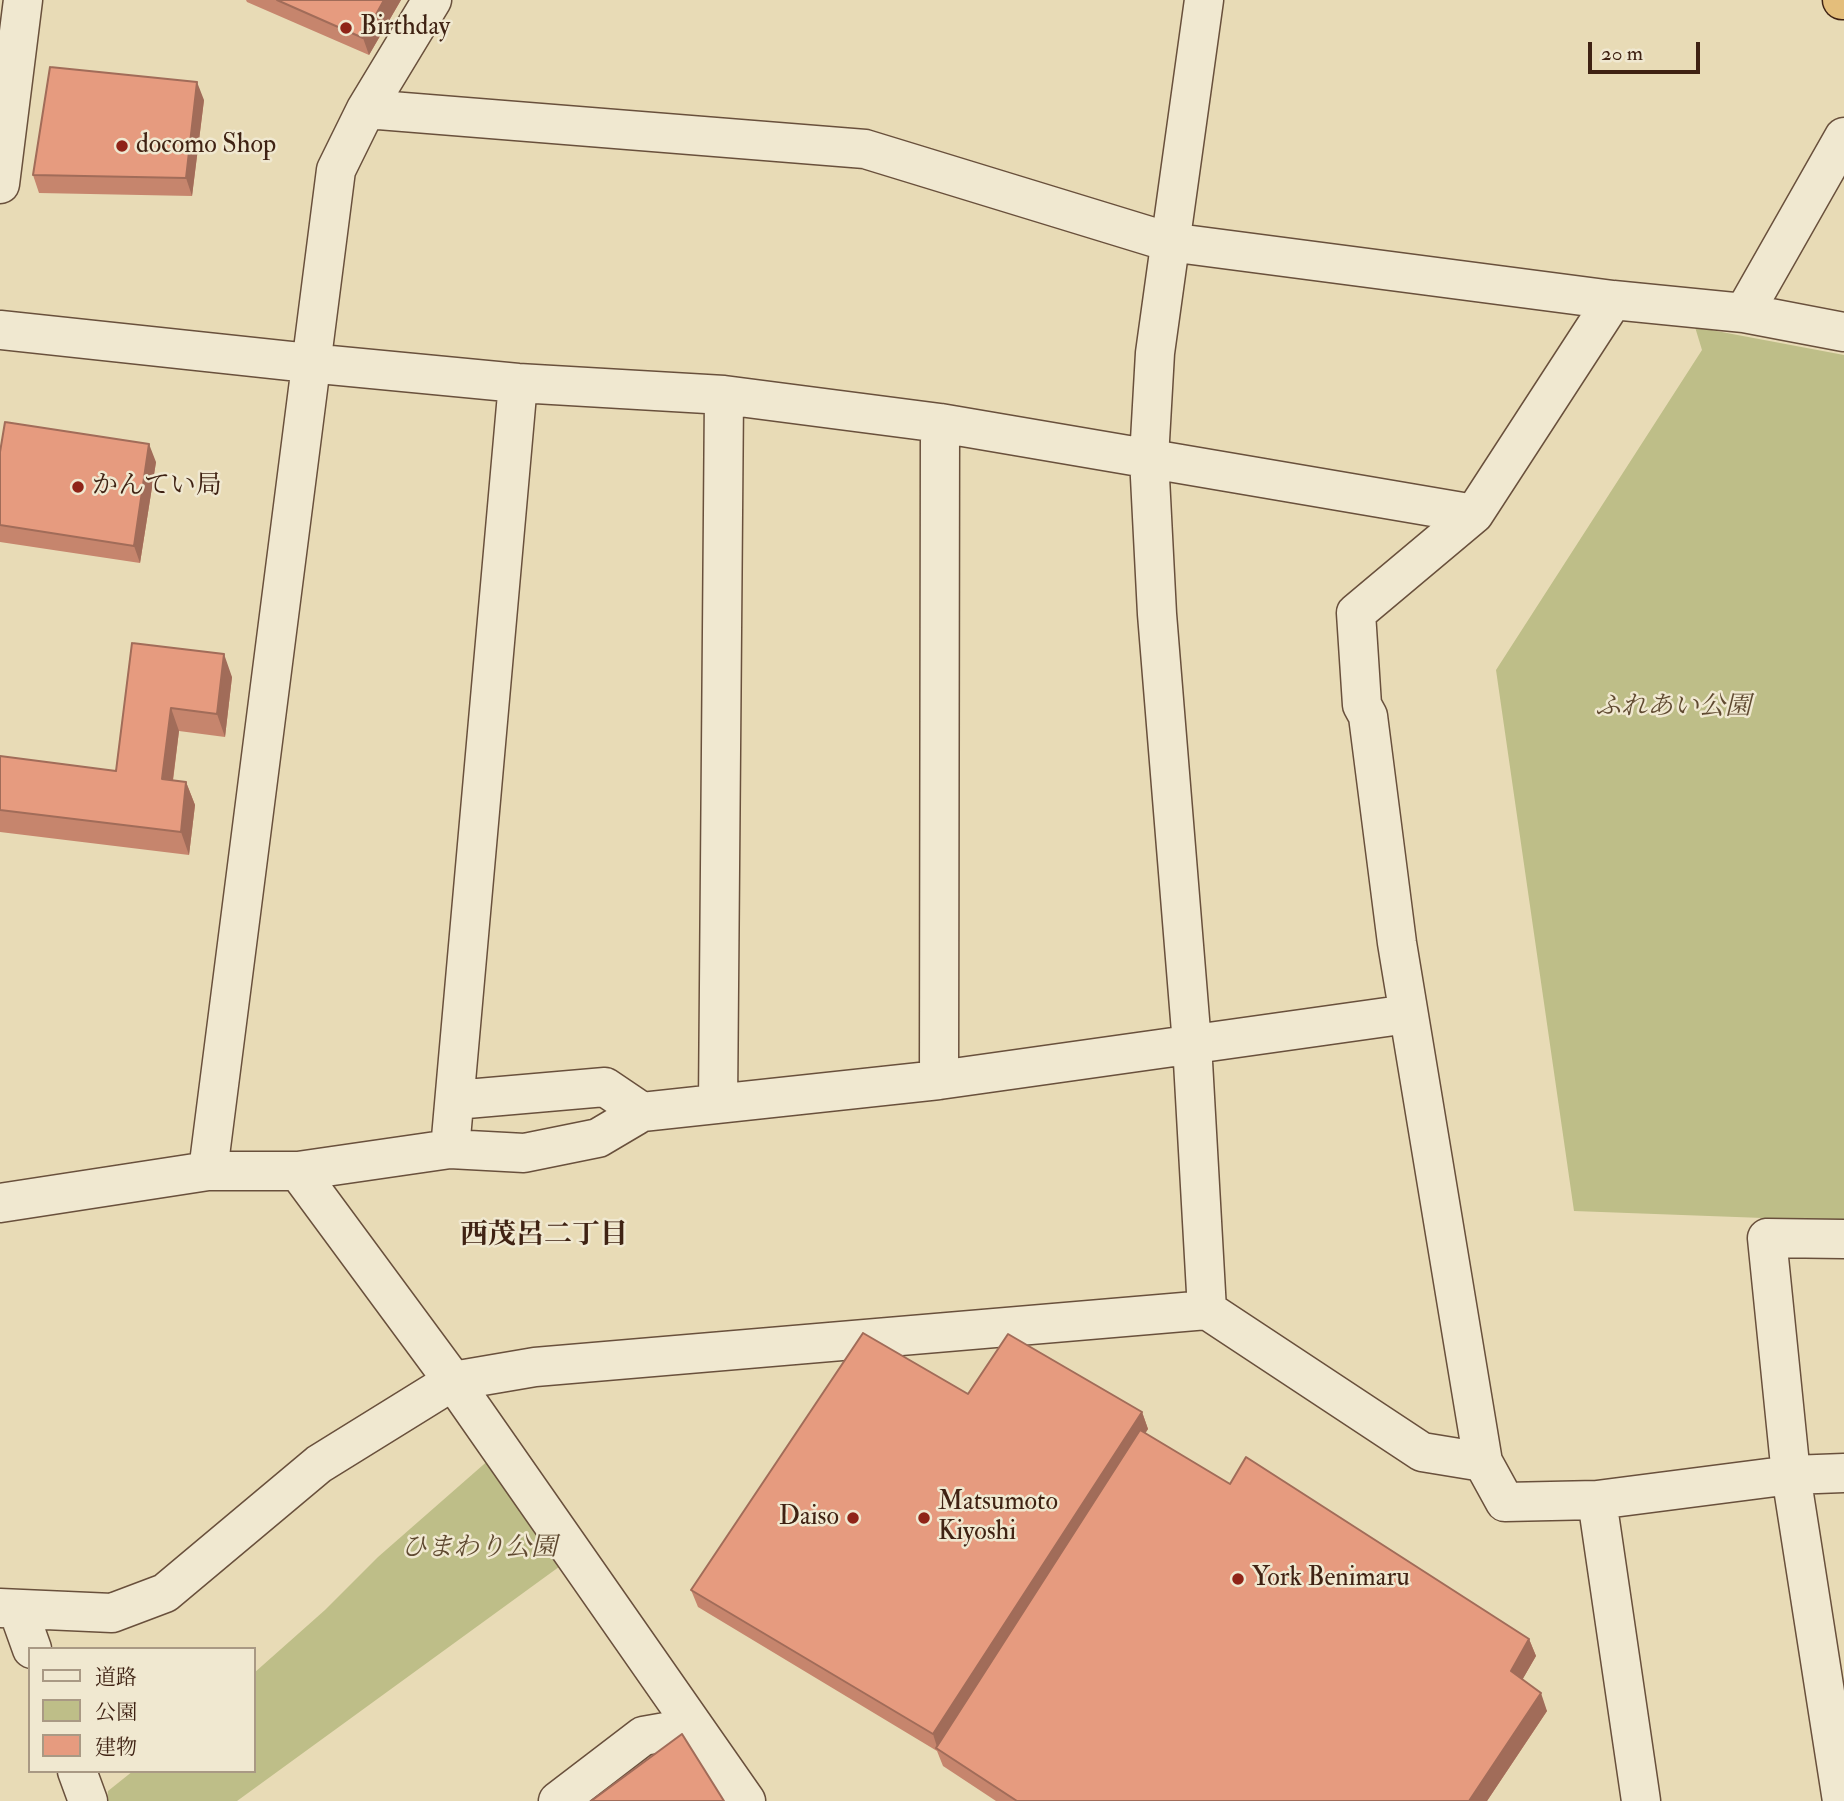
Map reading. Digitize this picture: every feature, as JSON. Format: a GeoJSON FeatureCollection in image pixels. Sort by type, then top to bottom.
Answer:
{"type":"FeatureCollection","features":[{"type":"Feature","properties":{"kind":"street"},"geometry":{"type":"LineString","coordinates":[[0,184],[23,0]]}},
{"type":"Feature","properties":{"kind":"street"},"geometry":{"type":"LineString","coordinates":[[208,1171],[309,363],[336,170],[366,109],[432,0]]}},
{"type":"Feature","properties":{"kind":"street"},"geometry":{"type":"LineString","coordinates":[[1204,0],[1155,353],[1149,458],[1157,614],[1192,1044],[1207,1310]]}},
{"type":"Feature","properties":{"kind":"street"},"geometry":{"type":"LineString","coordinates":[[366,109],[865,149],[1169,242],[1613,300],[1744,313],[1844,332]]}},
{"type":"Feature","properties":{"kind":"street"},"geometry":{"type":"LineString","coordinates":[[1744,313],[1844,137]]}},
{"type":"Feature","properties":{"kind":"street"},"geometry":{"type":"LineString","coordinates":[[1613,300],[1474,514],[1356,613],[1362,705],[1370,728],[1408,1014],[1483,1462],[1505,1502],[1597,1500],[1791,1475],[1844,1473]]}},
{"type":"Feature","properties":{"kind":"street"},"geometry":{"type":"LineString","coordinates":[[0,330],[518,383],[724,395],[940,423],[1474,514]]}},
{"type":"Feature","properties":{"kind":"street"},"geometry":{"type":"LineString","coordinates":[[450,1149],[518,383]]}},
{"type":"Feature","properties":{"kind":"street"},"geometry":{"type":"LineString","coordinates":[[718,1104],[724,395]]}},
{"type":"Feature","properties":{"kind":"street"},"geometry":{"type":"LineString","coordinates":[[939,1080],[940,423]]}},
{"type":"Feature","properties":{"kind":"street"},"geometry":{"type":"LineString","coordinates":[[0,1203],[208,1171],[298,1171],[450,1149],[524,1153],[598,1138],[642,1112],[939,1080],[1408,1014]]}},
{"type":"Feature","properties":{"kind":"street"},"geometry":{"type":"LineString","coordinates":[[455,1100],[605,1087],[642,1112]]}},
{"type":"Feature","properties":{"kind":"street"},"geometry":{"type":"LineString","coordinates":[[298,1171],[453,1381],[746,1801]]}},
{"type":"Feature","properties":{"kind":"street"},"geometry":{"type":"LineString","coordinates":[[1842,1801],[1837,1716],[1791,1475],[1767,1238],[1844,1239]]}},
{"type":"Feature","properties":{"kind":"street"},"geometry":{"type":"LineString","coordinates":[[9,1609],[111,1613],[165,1593],[319,1464],[453,1381],[535,1367],[1207,1310],[1422,1452],[1483,1462]]}},
{"type":"Feature","properties":{"kind":"street"},"geometry":{"type":"LineString","coordinates":[[1597,1500],[1641,1801]]}},
{"type":"Feature","properties":{"kind":"street"},"geometry":{"type":"LineString","coordinates":[[9,1609],[31,1647]]}},
{"type":"Feature","properties":{"kind":"street"},"geometry":{"type":"LineString","coordinates":[[558,1801],[643,1736],[694,1727]]}},
{"type":"Feature","properties":{"kind":"street"},"geometry":{"type":"LineString","coordinates":[[78,1773],[88,1801]]}},
{"type":"Feature","properties":{"kind":"green space","name":"ふれあい公園"},"geometry":{"type":"Polygon","coordinates":[[[1695,327],[1844,355],[1844,1221],[1574,1211],[1496,670],[1702,350],[1695,327]]]}},
{"type":"Feature","properties":{"kind":"green space","name":"ひまわり公園"},"geometry":{"type":"Polygon","coordinates":[[[491,1458],[563,1564],[237,1801],[107,1801],[108,1791],[130,1773],[256,1773],[256,1671],[325,1610],[378,1557],[491,1458]]]}},
{"type":"Feature","properties":{"kind":"building"},"geometry":{"type":"Polygon","coordinates":[[[277,0],[384,0],[363,38],[277,0]]]}},
{"type":"Feature","properties":{"kind":"building","name":"docomo Shop"},"geometry":{"type":"Polygon","coordinates":[[[50,67],[197,82],[186,178],[33,175],[50,67]]]}},
{"type":"Feature","properties":{"kind":"building","name":"かんてい局"},"geometry":{"type":"Polygon","coordinates":[[[5,422],[149,444],[134,546],[0,525],[0,452],[5,422]]]}},
{"type":"Feature","properties":{"kind":"building"},"geometry":{"type":"Polygon","coordinates":[[[132,643],[224,654],[217,714],[171,708],[162,779],[186,782],[181,832],[0,810],[0,756],[116,771],[132,643]]]}},
{"type":"Feature","properties":{"kind":"building","name":"Matsumoto Kiyoshi"},"geometry":{"type":"Polygon","coordinates":[[[863,1333],[968,1394],[1008,1334],[1142,1412],[933,1734],[691,1590],[863,1333]]]}},
{"type":"Feature","properties":{"kind":"building","name":"York Benimaru"},"geometry":{"type":"Polygon","coordinates":[[[1140,1430],[1230,1484],[1246,1457],[1529,1639],[1511,1671],[1541,1693],[1469,1801],[1017,1801],[936,1748],[1140,1430]]]}},
{"type":"Feature","properties":{"kind":"building"},"geometry":{"type":"Polygon","coordinates":[[[682,1734],[724,1801],[591,1801],[682,1734]]]}},
{"type":"Feature","properties":{"kind":"place","name":"Birthday"},"geometry":{"type":"Point","coordinates":[346,28]}},
{"type":"Feature","properties":{"kind":"place","name":"docomo Shop"},"geometry":{"type":"Point","coordinates":[122,146]}},
{"type":"Feature","properties":{"kind":"place","name":"かんてい局"},"geometry":{"type":"Point","coordinates":[78,487]}},
{"type":"Feature","properties":{"kind":"place","name":"Daiso"},"geometry":{"type":"Point","coordinates":[853,1518]}},
{"type":"Feature","properties":{"kind":"place","name":"Matsumoto Kiyoshi"},"geometry":{"type":"Point","coordinates":[924,1518]}},
{"type":"Feature","properties":{"kind":"place","name":"York Benimaru"},"geometry":{"type":"Point","coordinates":[1238,1579]}},
{"type":"Feature","properties":{"kind":"district","name":"西茂呂二丁目"},"geometry":{"type":"Point","coordinates":[544,1237]}}]}
